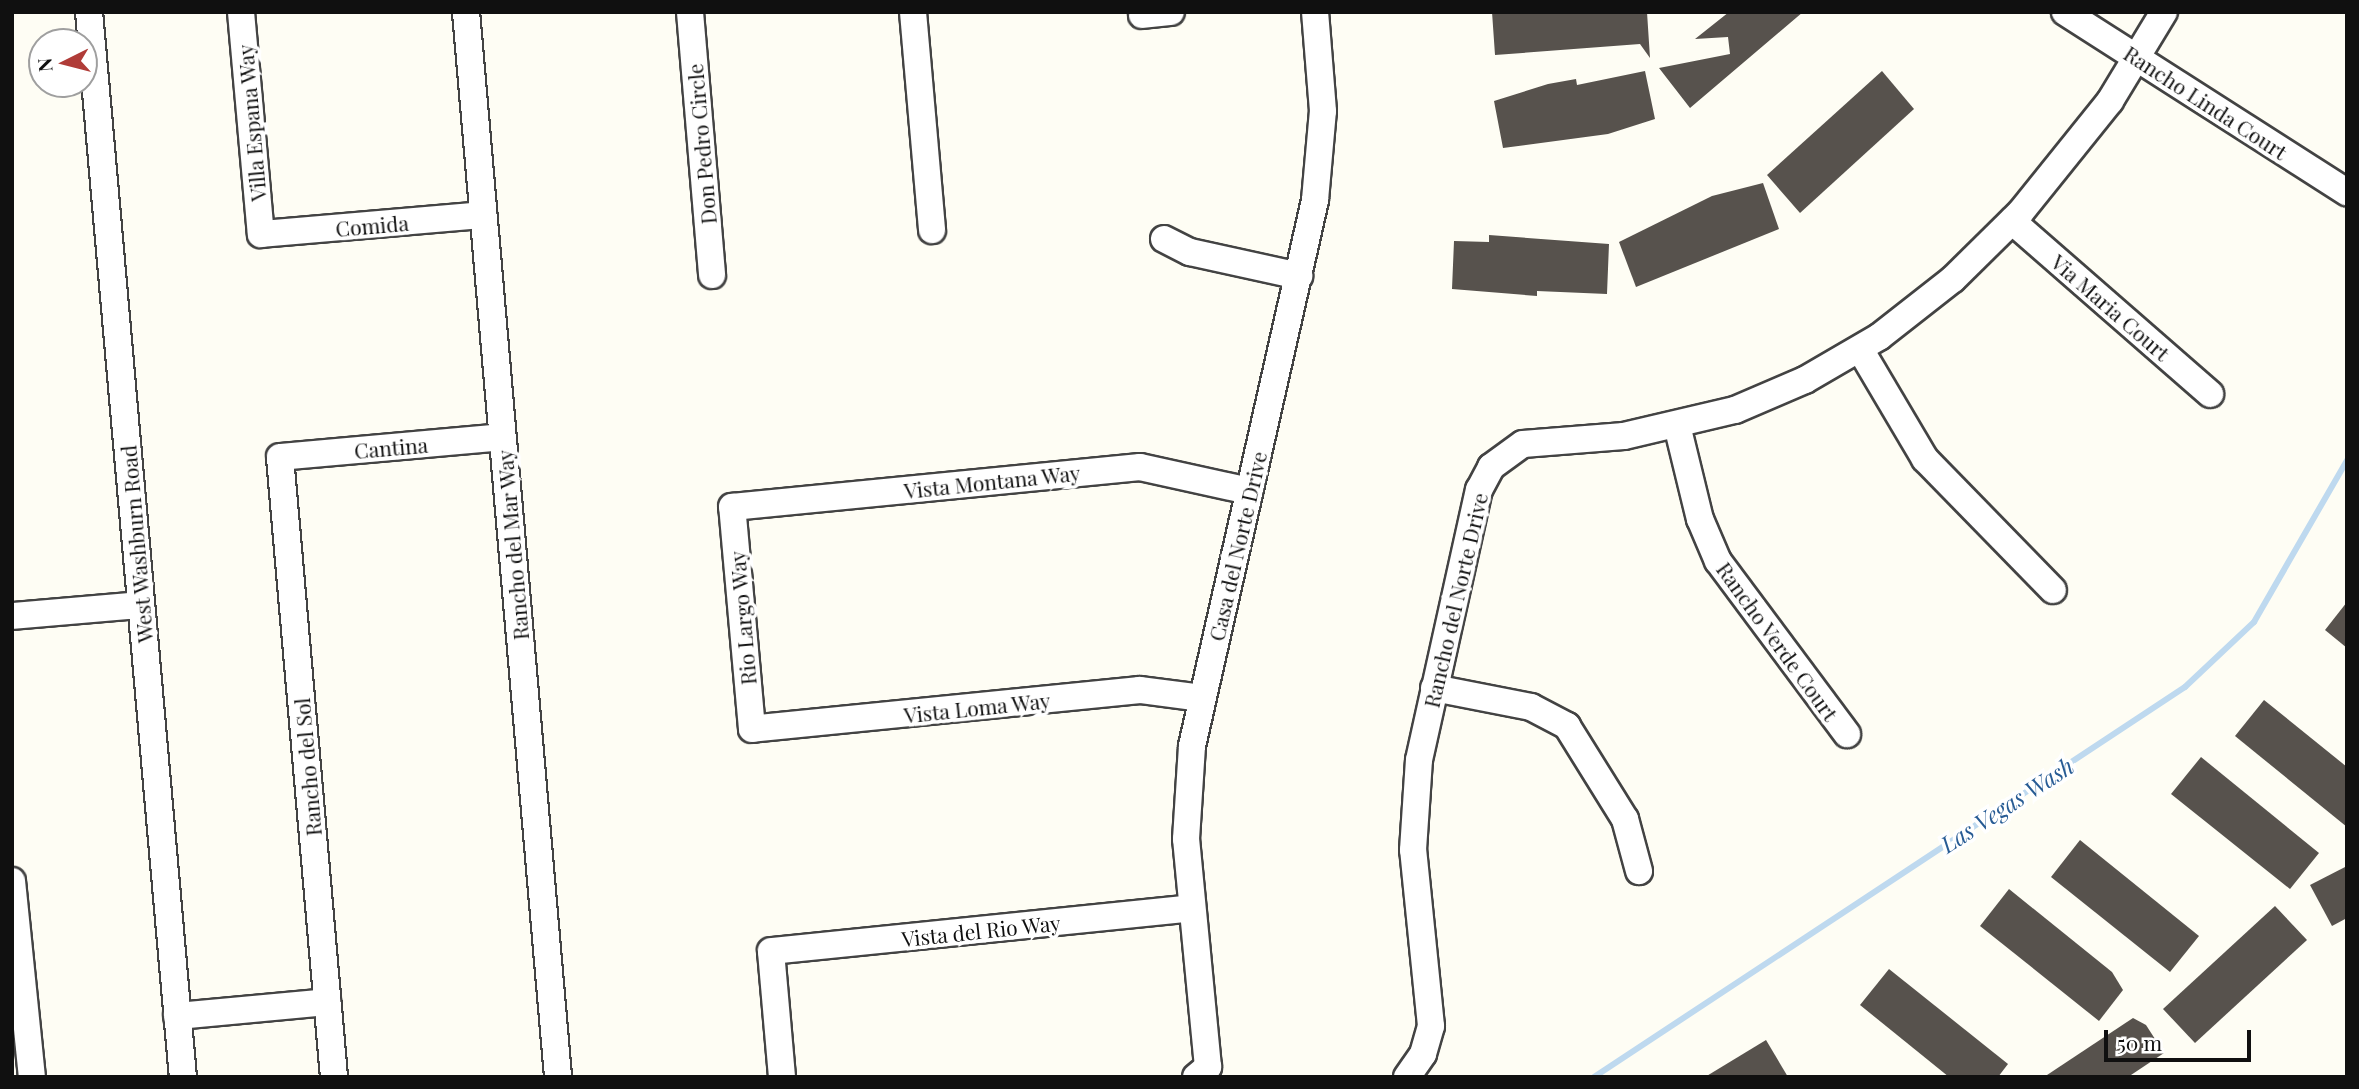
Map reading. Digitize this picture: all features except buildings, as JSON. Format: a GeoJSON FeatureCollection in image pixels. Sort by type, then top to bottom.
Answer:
{"type":"FeatureCollection","features":[{"type":"Feature","properties":{"kind":"street","name":"West Washburn Road"},"geometry":{"type":"LineString","coordinates":[[89,12],[183,1077]]}},
{"type":"Feature","properties":{"kind":"street","name":"Villa Espana Way"},"geometry":{"type":"LineString","coordinates":[[241,12],[261,234]]}},
{"type":"Feature","properties":{"kind":"street","name":"Rancho del Mar Way"},"geometry":{"type":"LineString","coordinates":[[466,12],[558,1077]]}},
{"type":"Feature","properties":{"kind":"street","name":"Don Pedro Circle"},"geometry":{"type":"LineString","coordinates":[[691,12],[712,275]]}},
{"type":"Feature","properties":{"kind":"street"},"geometry":{"type":"LineString","coordinates":[[913,12],[932,230]]}},
{"type":"Feature","properties":{"kind":"street"},"geometry":{"type":"LineString","coordinates":[[1142,15],[1171,12]]}},
{"type":"Feature","properties":{"kind":"street","name":"Casa del Norte Drive"},"geometry":{"type":"LineString","coordinates":[[1196,1077],[1208,1067],[1186,839],[1192,747],[1315,200],[1323,111],[1315,12]]}},
{"type":"Feature","properties":{"kind":"street","name":"Rancho Linda Court"},"geometry":{"type":"LineString","coordinates":[[2065,12],[2347,192]]}},
{"type":"Feature","properties":{"kind":"street","name":"Rancho del Norte Drive"},"geometry":{"type":"LineString","coordinates":[[1407,1077],[1423,1055],[1431,1026],[1413,819],[1434,688],[1479,490],[1491,467],[1511,450],[1536,441],[1677,425],[1770,396],[1860,349],[1953,279],[2012,221],[2082,139],[2138,58],[2164,12]]}},
{"type":"Feature","properties":{"kind":"street","name":"Comida"},"geometry":{"type":"LineString","coordinates":[[261,234],[483,215]]}},
{"type":"Feature","properties":{"kind":"street","name":"Via Maria Court"},"geometry":{"type":"LineString","coordinates":[[2012,221],[2210,394]]}},
{"type":"Feature","properties":{"kind":"street"},"geometry":{"type":"LineString","coordinates":[[1164,239],[1190,252],[1299,276]]}},
{"type":"Feature","properties":{"kind":"street"},"geometry":{"type":"LineString","coordinates":[[1860,349],[1925,459],[2053,590]]}},
{"type":"Feature","properties":{"kind":"street","name":"Rancho Verde Court"},"geometry":{"type":"LineString","coordinates":[[1677,425],[1696,508],[1718,561],[1847,734]]}},
{"type":"Feature","properties":{"kind":"street","name":"Cantina"},"geometry":{"type":"LineString","coordinates":[[280,457],[502,437]]}},
{"type":"Feature","properties":{"kind":"street","name":"Rancho del Sol"},"geometry":{"type":"LineString","coordinates":[[280,457],[334,1077]]}},
{"type":"Feature","properties":{"kind":"street","name":"Vista Montana Way"},"geometry":{"type":"LineString","coordinates":[[732,507],[1140,467],[1249,491]]}},
{"type":"Feature","properties":{"kind":"street","name":"Rio Largo Way"},"geometry":{"type":"LineString","coordinates":[[732,507],[752,729]]}},
{"type":"Feature","properties":{"kind":"street"},"geometry":{"type":"LineString","coordinates":[[12,616],[141,605]]}},
{"type":"Feature","properties":{"kind":"street"},"geometry":{"type":"LineString","coordinates":[[1434,688],[1531,708],[1567,726],[1625,819],[1639,871]]}},
{"type":"Feature","properties":{"kind":"street","name":"Vista Loma Way"},"geometry":{"type":"LineString","coordinates":[[752,729],[1140,690],[1202,698]]}},
{"type":"Feature","properties":{"kind":"street"},"geometry":{"type":"LineString","coordinates":[[12,881],[32,1077]]}},
{"type":"Feature","properties":{"kind":"street","name":"Vista del Rio Way"},"geometry":{"type":"LineString","coordinates":[[782,1077],[771,951],[1191,908]]}},
{"type":"Feature","properties":{"kind":"street"},"geometry":{"type":"LineString","coordinates":[[177,1016],[327,1002]]}},
{"type":"Feature","properties":{"kind":"waterway","name":"Las Vegas Wash"},"geometry":{"type":"LineString","coordinates":[[1594,1077],[2185,687],[2254,622],[2347,460]]}}]}
